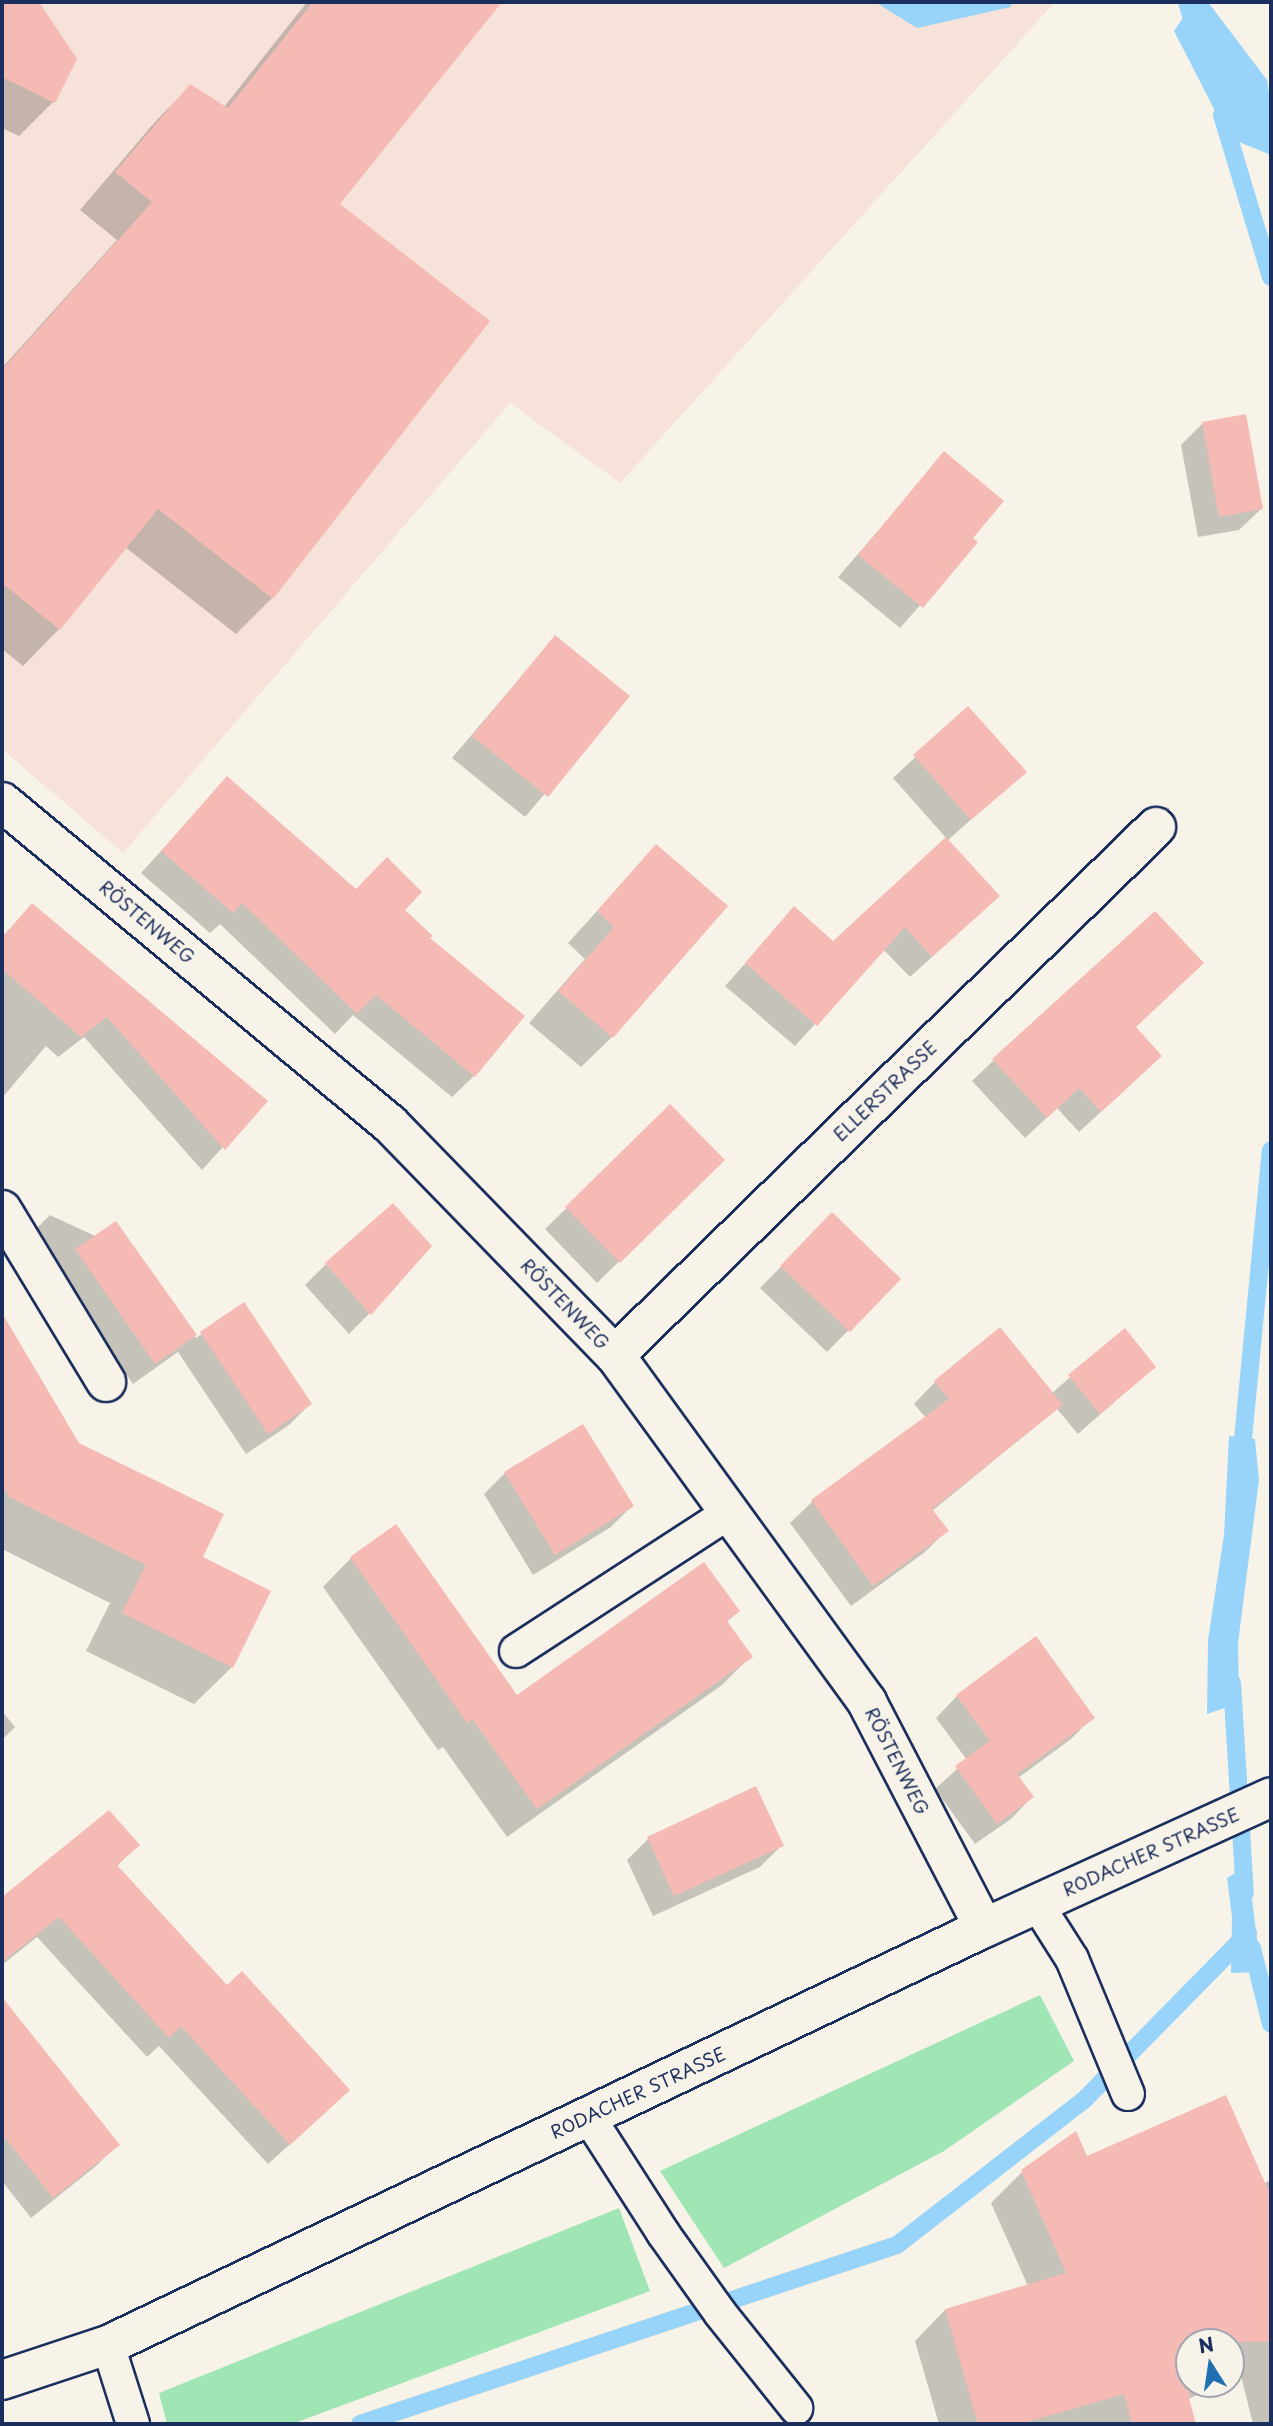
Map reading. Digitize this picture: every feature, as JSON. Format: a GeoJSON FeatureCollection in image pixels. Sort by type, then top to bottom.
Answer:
{"type":"FeatureCollection","features":[{"type":"Feature","properties":{"kind":"street","name":"RÖSTENWEG"},"geometry":{"type":"LineString","coordinates":[[2,802],[390,1124],[615,1355],[867,1702],[984,1928]]}},
{"type":"Feature","properties":{"kind":"street","name":"ELLERSTRASSE"},"geometry":{"type":"LineString","coordinates":[[615,1355],[1156,827]]}},
{"type":"Feature","properties":{"kind":"street"},"geometry":{"type":"LineString","coordinates":[[2,1210],[106,1382]]}},
{"type":"Feature","properties":{"kind":"street","name":"RODACHER STRASSE"},"geometry":{"type":"LineString","coordinates":[[2,2381],[108,2345],[1037,1903],[1271,1797]]}},
{"type":"Feature","properties":{"kind":"lane"},"geometry":{"type":"LineString","coordinates":[[516,1651],[730,1511]]}},
{"type":"Feature","properties":{"kind":"lane"},"geometry":{"type":"LineString","coordinates":[[1037,1903],[1072,1959],[1128,2094]]}},
{"type":"Feature","properties":{"kind":"lane"},"geometry":{"type":"LineString","coordinates":[[588,2116],[663,2233],[720,2313],[796,2408]]}},
{"type":"Feature","properties":{"kind":"lane"},"geometry":{"type":"LineString","coordinates":[[108,2345],[133,2424]]}},
{"type":"Feature","properties":{"kind":"shaded area"},"geometry":{"type":"Polygon","coordinates":[[[2,2],[1055,2],[620,483],[510,403],[123,853],[2,749],[2,2]]]}},
{"type":"Feature","properties":{"kind":"green space"},"geometry":{"type":"Polygon","coordinates":[[[1040,1995],[1074,2061],[944,2151],[724,2268],[660,2171],[1040,1995]]]}},
{"type":"Feature","properties":{"kind":"green space"},"geometry":{"type":"Polygon","coordinates":[[[619,2208],[650,2291],[292,2424],[167,2424],[159,2393],[619,2208]]]}},
{"type":"Feature","properties":{"kind":"water"},"geometry":{"type":"Polygon","coordinates":[[[875,2],[1011,2],[1011,7],[917,28],[875,2]]]}},
{"type":"Feature","properties":{"kind":"water"},"geometry":{"type":"Polygon","coordinates":[[[1194,2],[1208,2],[1267,80],[1271,107],[1271,155],[1229,138],[1174,31],[1194,2]]]}},
{"type":"Feature","properties":{"kind":"water"},"geometry":{"type":"Polygon","coordinates":[[[1229,1436],[1255,1439],[1259,1480],[1238,1643],[1239,1703],[1207,1714],[1208,1640],[1224,1535],[1229,1436]]]}},
{"type":"Feature","properties":{"kind":"water"},"geometry":{"type":"Polygon","coordinates":[[[1248,1866],[1261,1972],[1231,1973],[1232,1917],[1227,1878],[1248,1866]]]}},
{"type":"Feature","properties":{"kind":"building"},"geometry":{"type":"Polygon","coordinates":[[[2,2],[39,2],[77,59],[55,103],[2,77],[2,2]]]}},
{"type":"Feature","properties":{"kind":"building"},"geometry":{"type":"Polygon","coordinates":[[[313,2],[502,2],[340,204],[490,321],[273,599],[158,509],[60,630],[2,583],[2,370],[152,202],[115,172],[190,84],[228,108],[313,2]]]}},
{"type":"Feature","properties":{"kind":"building"},"geometry":{"type":"Polygon","coordinates":[[[1246,414],[1263,509],[1219,517],[1202,422],[1246,414]]]}},
{"type":"Feature","properties":{"kind":"building"},"geometry":{"type":"Polygon","coordinates":[[[944,451],[1004,501],[973,538],[978,542],[923,608],[858,555],[944,451]]]}},
{"type":"Feature","properties":{"kind":"building"},"geometry":{"type":"Polygon","coordinates":[[[555,635],[630,696],[548,797],[472,736],[555,635]]]}},
{"type":"Feature","properties":{"kind":"building"},"geometry":{"type":"Polygon","coordinates":[[[968,706],[1027,772],[971,820],[913,755],[968,706]]]}},
{"type":"Feature","properties":{"kind":"building"},"geometry":{"type":"Polygon","coordinates":[[[227,776],[356,889],[387,857],[422,892],[405,910],[433,936],[430,938],[525,1016],[475,1077],[376,995],[357,1014],[242,903],[233,913],[161,851],[227,776]]]}},
{"type":"Feature","properties":{"kind":"building"},"geometry":{"type":"Polygon","coordinates":[[[946,837],[1000,896],[932,957],[905,927],[817,1026],[745,963],[794,906],[833,941],[946,837]]]}},
{"type":"Feature","properties":{"kind":"building"},"geometry":{"type":"Polygon","coordinates":[[[656,844],[728,906],[613,1038],[558,991],[614,927],[597,911],[656,844]]]}},
{"type":"Feature","properties":{"kind":"building"},"geometry":{"type":"Polygon","coordinates":[[[32,903],[268,1101],[225,1150],[107,1017],[81,1037],[2,969],[2,938],[32,903]]]}},
{"type":"Feature","properties":{"kind":"building"},"geometry":{"type":"Polygon","coordinates":[[[1155,911],[1204,963],[1136,1027],[1162,1056],[1101,1112],[1079,1088],[1047,1118],[992,1059],[1155,911]]]}},
{"type":"Feature","properties":{"kind":"building"},"geometry":{"type":"Polygon","coordinates":[[[670,1104],[725,1160],[620,1263],[565,1207],[670,1104]]]}},
{"type":"Feature","properties":{"kind":"building"},"geometry":{"type":"Polygon","coordinates":[[[393,1203],[432,1246],[371,1315],[325,1263],[393,1203]]]}},
{"type":"Feature","properties":{"kind":"building"},"geometry":{"type":"Polygon","coordinates":[[[832,1212],[901,1279],[850,1332],[780,1266],[832,1212]]]}},
{"type":"Feature","properties":{"kind":"building"},"geometry":{"type":"Polygon","coordinates":[[[116,1221],[197,1335],[155,1364],[75,1249],[116,1221]]]}},
{"type":"Feature","properties":{"kind":"building"},"geometry":{"type":"Polygon","coordinates":[[[244,1302],[312,1404],[268,1434],[200,1332],[244,1302]]]}},
{"type":"Feature","properties":{"kind":"building"},"geometry":{"type":"Polygon","coordinates":[[[2,1313],[79,1443],[224,1514],[203,1557],[271,1591],[233,1668],[122,1613],[146,1565],[9,1497],[2,1484],[2,1313]]]}},
{"type":"Feature","properties":{"kind":"building"},"geometry":{"type":"Polygon","coordinates":[[[1000,1327],[1063,1405],[932,1509],[949,1531],[873,1586],[811,1500],[949,1399],[934,1381],[1000,1327]]]}},
{"type":"Feature","properties":{"kind":"building"},"geometry":{"type":"Polygon","coordinates":[[[1125,1328],[1156,1367],[1100,1414],[1068,1375],[1125,1328]]]}},
{"type":"Feature","properties":{"kind":"building"},"geometry":{"type":"Polygon","coordinates":[[[583,1424],[634,1506],[555,1555],[504,1472],[583,1424]]]}},
{"type":"Feature","properties":{"kind":"building"},"geometry":{"type":"Polygon","coordinates":[[[396,1524],[517,1695],[704,1562],[740,1611],[727,1621],[753,1657],[537,1809],[472,1719],[467,1723],[350,1557],[396,1524]]]}},
{"type":"Feature","properties":{"kind":"building"},"geometry":{"type":"Polygon","coordinates":[[[1036,1636],[1095,1718],[1017,1774],[1034,1797],[997,1824],[955,1766],[990,1741],[956,1695],[1036,1636]]]}},
{"type":"Feature","properties":{"kind":"building"},"geometry":{"type":"Polygon","coordinates":[[[756,1786],[784,1846],[674,1896],[647,1837],[756,1786]]]}},
{"type":"Feature","properties":{"kind":"building"},"geometry":{"type":"Polygon","coordinates":[[[109,1810],[140,1845],[117,1865],[227,1985],[242,1971],[350,2090],[290,2145],[181,2026],[169,2038],[59,1917],[2,1962],[2,1897],[109,1810]]]}},
{"type":"Feature","properties":{"kind":"building"},"geometry":{"type":"Polygon","coordinates":[[[2,1997],[120,2145],[53,2198],[2,2134],[2,1997]]]}},
{"type":"Feature","properties":{"kind":"building"},"geometry":{"type":"Polygon","coordinates":[[[1226,2095],[1271,2196],[1271,2342],[1245,2342],[1245,2328],[1175,2328],[1175,2398],[1189,2398],[1196,2424],[1132,2424],[1124,2394],[1020,2424],[978,2424],[945,2309],[1066,2273],[1021,2170],[1076,2131],[1087,2156],[1226,2095]]]}},
{"type":"Feature","properties":{"kind":"waterway"},"geometry":{"type":"LineString","coordinates":[[1187,2],[1196,32]]}},
{"type":"Feature","properties":{"kind":"waterway"},"geometry":{"type":"LineString","coordinates":[[1222,115],[1271,277]]}},
{"type":"Feature","properties":{"kind":"waterway"},"geometry":{"type":"LineString","coordinates":[[1241,1460],[1271,1150]]}},
{"type":"Feature","properties":{"kind":"waterway"},"geometry":{"type":"LineString","coordinates":[[1232,1683],[1245,1893]]}},
{"type":"Feature","properties":{"kind":"waterway"},"geometry":{"type":"LineString","coordinates":[[360,2424],[897,2245],[1084,2100],[1248,1933]]}},
{"type":"Feature","properties":{"kind":"waterway"},"geometry":{"type":"LineString","coordinates":[[1252,1948],[1271,2024]]}}]}
